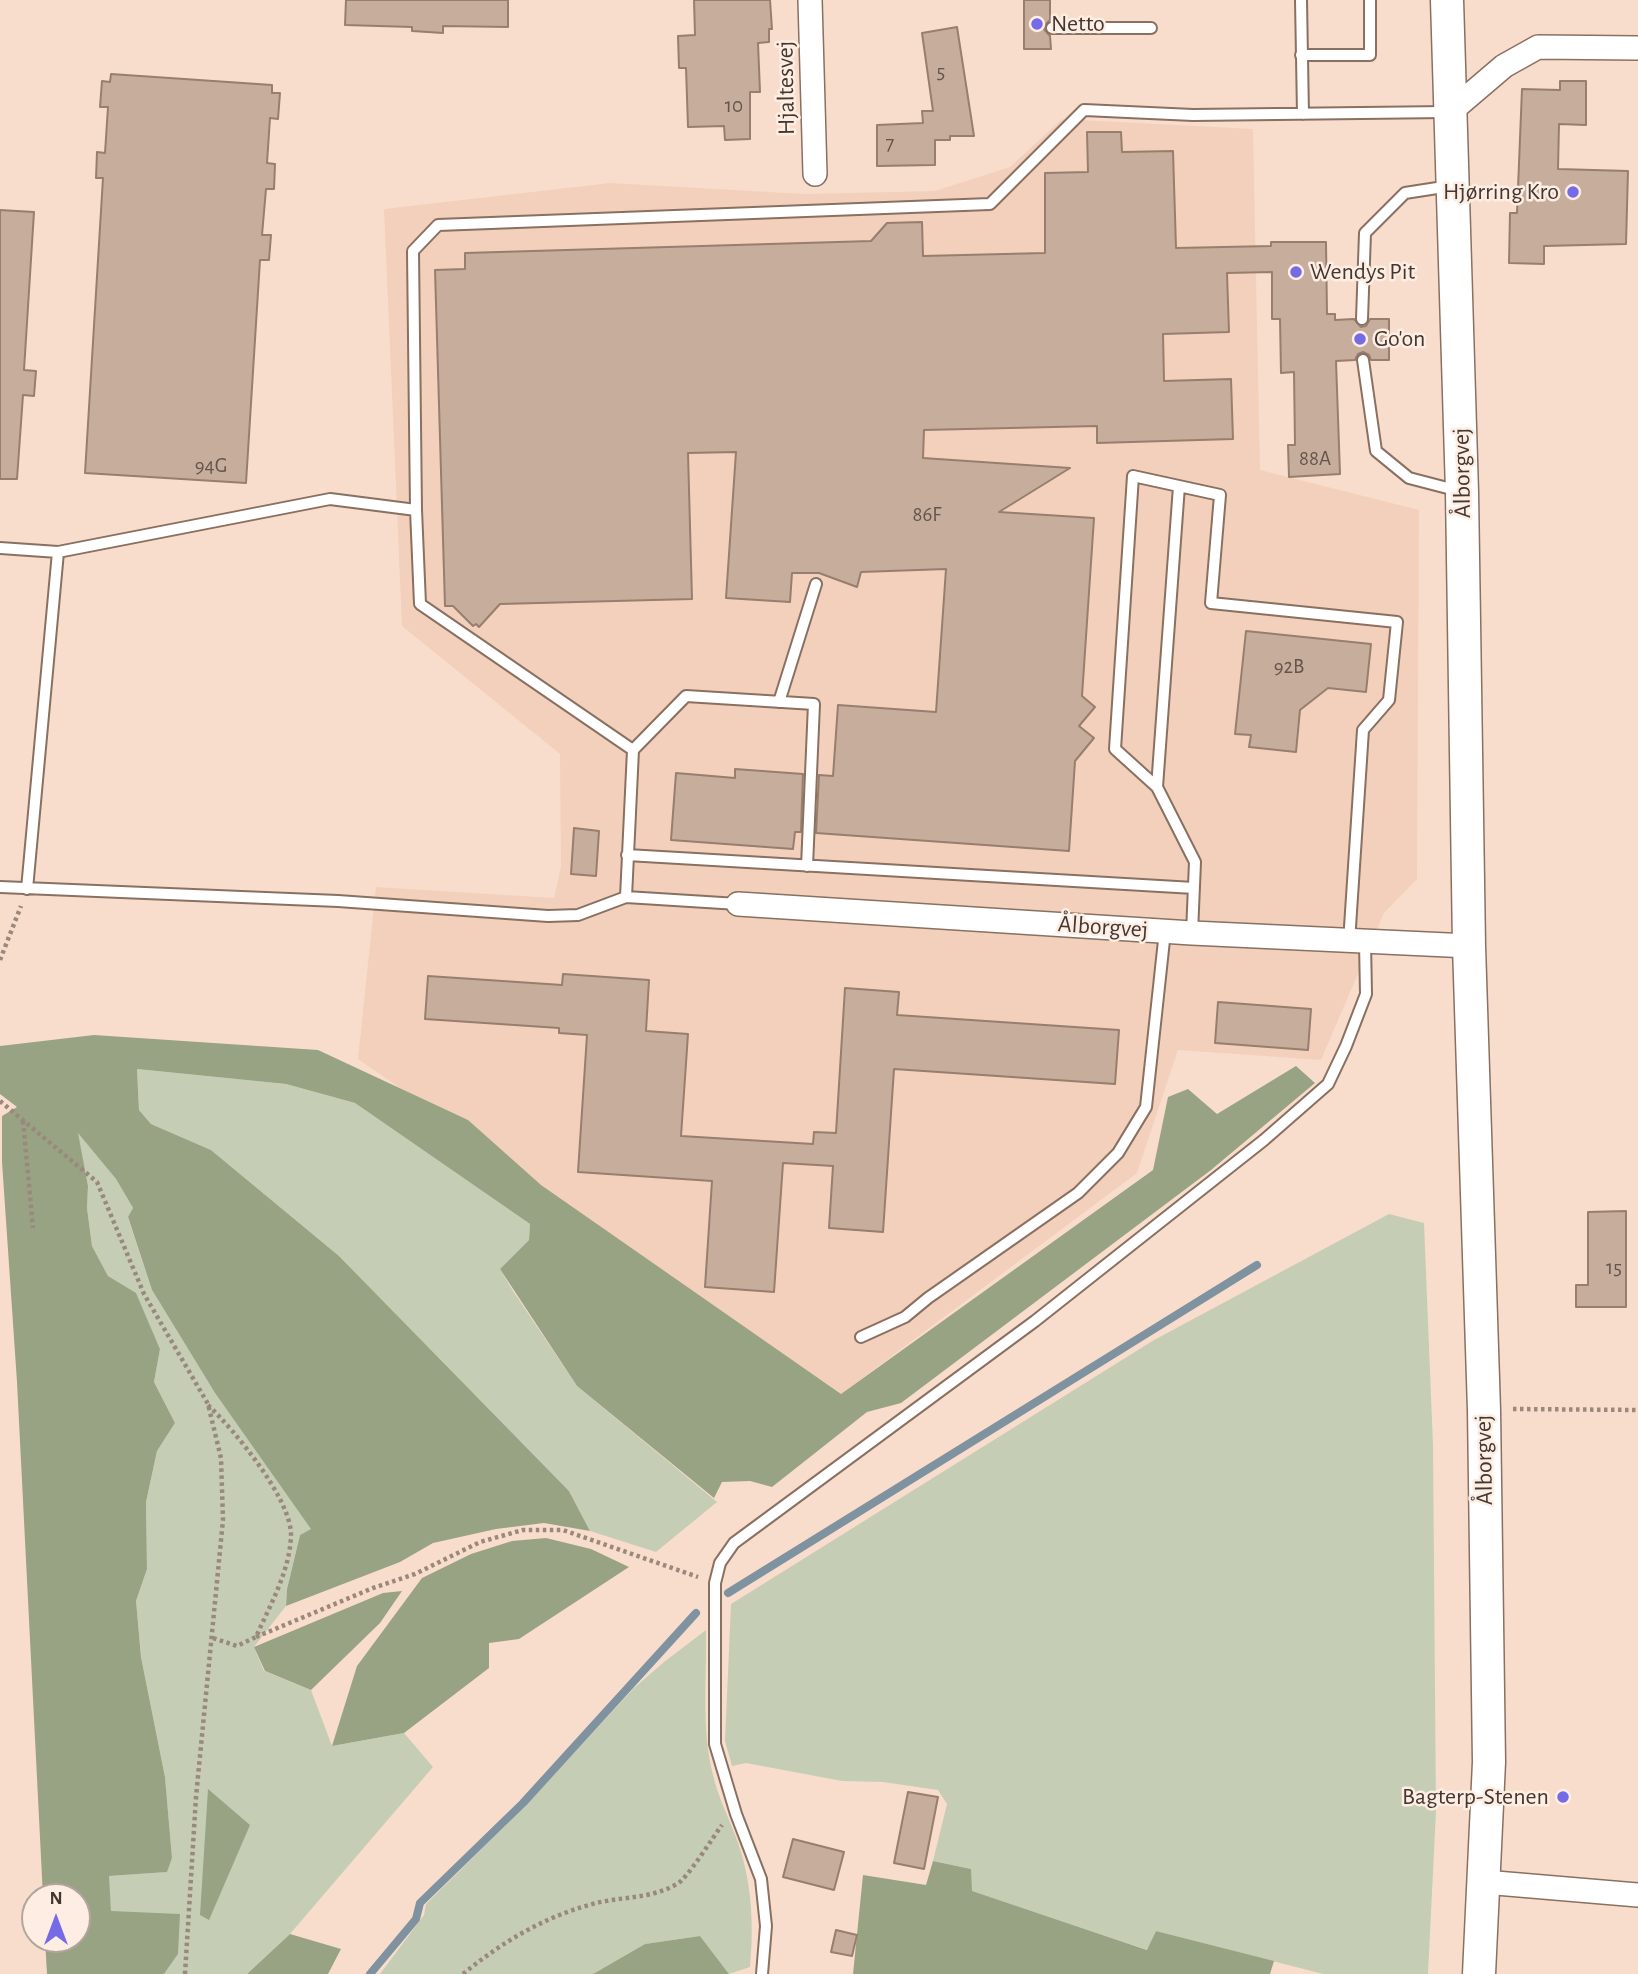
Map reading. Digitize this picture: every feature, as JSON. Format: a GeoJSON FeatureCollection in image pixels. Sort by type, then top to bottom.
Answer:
{"type":"FeatureCollection","features":[{"type":"Feature","properties":{"kind":"main road","name":"Ålborgvej"},"geometry":{"type":"LineString","coordinates":[[1447,0],[1462,492],[1469,946],[1484,1410],[1489,1762],[1479,1974]]}},
{"type":"Feature","properties":{"kind":"street","name":"Hjaltesvej"},"geometry":{"type":"LineString","coordinates":[[810,0],[815,174]]}},
{"type":"Feature","properties":{"kind":"street"},"geometry":{"type":"LineString","coordinates":[[1450,112],[1504,66],[1538,47],[1638,48]]}},
{"type":"Feature","properties":{"kind":"street","name":"Ålborgvej"},"geometry":{"type":"LineString","coordinates":[[738,904],[1192,933],[1469,946]]}},
{"type":"Feature","properties":{"kind":"street"},"geometry":{"type":"LineString","coordinates":[[1484,1882],[1638,1895]]}},
{"type":"Feature","properties":{"kind":"lane"},"geometry":{"type":"LineString","coordinates":[[1301,0],[1303,114]]}},
{"type":"Feature","properties":{"kind":"lane"},"geometry":{"type":"LineString","coordinates":[[1301,55],[1370,55],[1370,0]]}},
{"type":"Feature","properties":{"kind":"lane"},"geometry":{"type":"LineString","coordinates":[[1052,28],[1151,27]]}},
{"type":"Feature","properties":{"kind":"lane"},"geometry":{"type":"LineString","coordinates":[[633,750],[420,604],[416,510],[413,251],[438,225],[990,204],[1084,110],[1193,115],[1450,112]]}},
{"type":"Feature","properties":{"kind":"lane"},"geometry":{"type":"LineString","coordinates":[[1362,319],[1365,233],[1405,193],[1453,186]]}},
{"type":"Feature","properties":{"kind":"lane"},"geometry":{"type":"LineString","coordinates":[[1363,360],[1376,452],[1409,478],[1462,492]]}},
{"type":"Feature","properties":{"kind":"lane"},"geometry":{"type":"LineString","coordinates":[[762,1974],[766,1926],[761,1879],[734,1807],[715,1744],[715,1583],[720,1563],[734,1543],[1035,1321],[1253,1148],[1328,1084],[1366,994],[1357,942],[1363,730],[1389,700],[1397,622],[1211,603],[1220,495],[1133,476],[1115,749],[1157,787],[1195,862],[1192,933]]}},
{"type":"Feature","properties":{"kind":"lane"},"geometry":{"type":"LineString","coordinates":[[1157,787],[1179,486]]}},
{"type":"Feature","properties":{"kind":"lane"},"geometry":{"type":"LineString","coordinates":[[0,548],[58,552],[330,499],[416,510]]}},
{"type":"Feature","properties":{"kind":"lane"},"geometry":{"type":"LineString","coordinates":[[27,889],[58,552]]}},
{"type":"Feature","properties":{"kind":"lane"},"geometry":{"type":"LineString","coordinates":[[779,702],[816,584]]}},
{"type":"Feature","properties":{"kind":"lane"},"geometry":{"type":"LineString","coordinates":[[626,897],[633,750],[686,696],[814,704],[807,866]]}},
{"type":"Feature","properties":{"kind":"lane"},"geometry":{"type":"LineString","coordinates":[[627,855],[1194,888]]}},
{"type":"Feature","properties":{"kind":"lane"},"geometry":{"type":"LineString","coordinates":[[0,887],[338,901],[548,916],[578,915],[626,897],[738,904]]}},
{"type":"Feature","properties":{"kind":"lane"},"geometry":{"type":"LineString","coordinates":[[861,1337],[905,1317],[1078,1193],[1118,1153],[1146,1107],[1165,931]]}},
{"type":"Feature","properties":{"kind":"path"},"geometry":{"type":"LineString","coordinates":[[0,960],[27,889]]}},
{"type":"Feature","properties":{"kind":"path"},"geometry":{"type":"LineString","coordinates":[[0,1101],[97,1182],[144,1294],[208,1404],[234,1431],[260,1467],[286,1512],[291,1534],[284,1574],[256,1637]]}},
{"type":"Feature","properties":{"kind":"path"},"geometry":{"type":"LineString","coordinates":[[23,1120],[33,1228]]}},
{"type":"Feature","properties":{"kind":"path"},"geometry":{"type":"LineString","coordinates":[[185,1974],[196,1797],[213,1638],[223,1508],[221,1458],[208,1404]]}},
{"type":"Feature","properties":{"kind":"path"},"geometry":{"type":"LineString","coordinates":[[1484,1410],[1638,1410]]}},
{"type":"Feature","properties":{"kind":"path"},"geometry":{"type":"LineString","coordinates":[[213,1638],[237,1646],[373,1588],[415,1574],[480,1542],[523,1530],[563,1530],[715,1583]]}},
{"type":"Feature","properties":{"kind":"path"},"geometry":{"type":"LineString","coordinates":[[463,1974],[490,1952],[541,1922],[591,1904],[643,1897],[680,1884],[734,1807]]}},
{"type":"Feature","properties":{"kind":"shaded area"},"geometry":{"type":"Polygon","coordinates":[[[1062,119],[1253,129],[1260,470],[1419,510],[1417,879],[1384,913],[1321,1060],[1178,1050],[1137,1173],[841,1394],[358,1059],[376,887],[554,898],[561,867],[560,754],[402,626],[384,209],[610,183],[805,194],[935,191],[1010,167],[1062,119]]]}},
{"type":"Feature","properties":{"kind":"green space"},"geometry":{"type":"Polygon","coordinates":[[[94,1035],[318,1050],[468,1120],[541,1185],[841,1394],[1153,1170],[1168,1097],[1188,1089],[1217,1114],[1296,1066],[1315,1083],[1211,1170],[901,1403],[867,1412],[772,1487],[750,1481],[722,1482],[714,1498],[577,1386],[500,1269],[529,1240],[530,1224],[355,1103],[286,1084],[137,1069],[139,1110],[151,1124],[211,1150],[339,1256],[569,1491],[590,1531],[544,1523],[496,1529],[433,1543],[400,1562],[286,1606],[287,1589],[300,1535],[311,1529],[215,1393],[152,1290],[128,1217],[133,1208],[116,1179],[78,1133],[88,1186],[87,1208],[92,1246],[108,1276],[136,1293],[160,1349],[154,1382],[175,1423],[157,1451],[146,1502],[147,1569],[136,1601],[141,1657],[165,1777],[172,1858],[167,1872],[109,1876],[111,1911],[180,1914],[178,1954],[164,1974],[47,1974],[46,1953],[91,1953],[91,1883],[42,1883],[17,1382],[2,1162],[2,1116],[17,1107],[0,1094],[0,1046],[94,1035]]]}},
{"type":"Feature","properties":{"kind":"green space"},"geometry":{"type":"Polygon","coordinates":[[[137,1069],[286,1084],[355,1103],[530,1224],[529,1240],[500,1269],[513,1291],[577,1386],[717,1502],[656,1552],[590,1531],[569,1491],[339,1256],[211,1150],[151,1124],[139,1110],[137,1069]]]}},
{"type":"Feature","properties":{"kind":"green space"},"geometry":{"type":"Polygon","coordinates":[[[77,1131],[116,1179],[133,1208],[128,1218],[152,1290],[215,1393],[312,1529],[300,1535],[287,1589],[286,1606],[254,1647],[264,1671],[311,1690],[332,1746],[404,1733],[433,1767],[290,1934],[247,1974],[164,1974],[178,1954],[111,1911],[108,1876],[166,1872],[172,1858],[165,1777],[141,1657],[136,1601],[147,1569],[146,1502],[157,1451],[175,1423],[154,1382],[160,1349],[136,1294],[108,1276],[92,1246],[87,1208],[88,1186],[77,1131]]]}},
{"type":"Feature","properties":{"kind":"green space"},"geometry":{"type":"Polygon","coordinates":[[[1389,1214],[1424,1223],[1433,1445],[1436,1811],[1428,1974],[1323,1974],[1156,1931],[1148,1950],[971,1891],[971,1869],[933,1861],[947,1804],[938,1790],[883,1782],[842,1781],[746,1763],[732,1766],[725,1741],[731,1604],[1154,1340],[1389,1214]]]}},
{"type":"Feature","properties":{"kind":"green space"},"geometry":{"type":"Polygon","coordinates":[[[546,1538],[591,1549],[629,1567],[519,1639],[489,1643],[489,1668],[404,1733],[332,1746],[357,1666],[422,1578],[471,1554],[512,1541],[546,1538]]]}},
{"type":"Feature","properties":{"kind":"green space"},"geometry":{"type":"Polygon","coordinates":[[[402,1591],[380,1623],[311,1690],[265,1671],[254,1647],[383,1593],[402,1591]]]}},
{"type":"Feature","properties":{"kind":"green space"},"geometry":{"type":"Polygon","coordinates":[[[706,1630],[706,1721],[709,1757],[746,1871],[752,1919],[750,1967],[729,1974],[700,1936],[645,1944],[593,1974],[380,1974],[424,1915],[426,1904],[526,1805],[634,1688],[706,1630]]]}},
{"type":"Feature","properties":{"kind":"green space"},"geometry":{"type":"Polygon","coordinates":[[[208,1789],[250,1825],[209,1920],[200,1915],[208,1789]]]}},
{"type":"Feature","properties":{"kind":"green space"},"geometry":{"type":"Polygon","coordinates":[[[933,1861],[971,1869],[972,1891],[1147,1950],[1156,1931],[1274,1961],[1270,1974],[853,1974],[863,1875],[926,1885],[933,1861]]]}},
{"type":"Feature","properties":{"kind":"green space"},"geometry":{"type":"Polygon","coordinates":[[[290,1934],[341,1949],[328,1974],[247,1974],[290,1934]]]}},
{"type":"Feature","properties":{"kind":"green space"},"geometry":{"type":"Polygon","coordinates":[[[700,1936],[729,1974],[593,1974],[645,1944],[700,1936]]]}},
{"type":"Feature","properties":{"kind":"building"},"geometry":{"type":"Polygon","coordinates":[[[346,0],[508,0],[508,27],[443,26],[443,33],[412,31],[412,27],[345,25],[346,0]]]}},
{"type":"Feature","properties":{"kind":"building"},"geometry":{"type":"Polygon","coordinates":[[[694,0],[770,0],[772,29],[769,29],[769,42],[758,43],[760,92],[750,92],[750,139],[725,140],[724,126],[688,127],[686,68],[679,68],[678,36],[695,35],[694,0]]]}},
{"type":"Feature","properties":{"kind":"building","name":"Netto"},"geometry":{"type":"Polygon","coordinates":[[[1024,0],[1050,0],[1050,20],[1044,29],[1050,36],[1051,49],[1024,49],[1024,0]]]}},
{"type":"Feature","properties":{"kind":"building"},"geometry":{"type":"Polygon","coordinates":[[[957,27],[974,136],[950,136],[950,140],[935,140],[935,165],[877,166],[877,125],[923,123],[922,111],[933,111],[922,33],[957,27]]]}},
{"type":"Feature","properties":{"kind":"building"},"geometry":{"type":"Polygon","coordinates":[[[111,74],[272,85],[272,93],[280,93],[278,119],[270,118],[267,163],[275,164],[274,189],[266,189],[262,235],[271,235],[269,260],[260,260],[246,483],[85,473],[103,178],[96,178],[97,152],[105,153],[108,107],[100,107],[102,81],[110,82],[111,74]]]}},
{"type":"Feature","properties":{"kind":"building","name":"Hjørring Kro"},"geometry":{"type":"Polygon","coordinates":[[[1560,81],[1586,81],[1586,125],[1559,124],[1558,169],[1628,171],[1626,244],[1544,246],[1544,264],[1509,263],[1510,213],[1517,213],[1522,89],[1560,90],[1560,81]]]}},
{"type":"Feature","properties":{"kind":"building"},"geometry":{"type":"Polygon","coordinates":[[[1087,132],[1121,132],[1122,152],[1173,151],[1176,248],[1271,246],[1271,242],[1326,242],[1327,314],[1335,314],[1335,320],[1354,319],[1361,327],[1366,326],[1370,319],[1389,319],[1389,360],[1371,360],[1369,355],[1363,352],[1358,354],[1355,360],[1336,361],[1340,474],[1289,477],[1288,445],[1295,445],[1294,372],[1281,373],[1280,319],[1272,319],[1272,272],[1227,273],[1229,332],[1163,334],[1164,381],[1231,379],[1233,439],[1097,443],[1097,426],[924,430],[923,458],[1070,468],[999,512],[1094,518],[1082,696],[1095,707],[1079,726],[1094,738],[1075,761],[1069,851],[816,833],[819,775],[833,776],[838,705],[936,712],[946,569],[861,572],[857,587],[819,573],[792,573],[790,602],[726,598],[736,452],[688,453],[692,599],[500,604],[479,627],[476,624],[473,626],[453,606],[445,606],[435,270],[465,269],[465,253],[871,241],[887,223],[922,222],[923,256],[1045,253],[1045,173],[1088,172],[1087,132]]]}},
{"type":"Feature","properties":{"kind":"building"},"geometry":{"type":"Polygon","coordinates":[[[0,210],[34,212],[24,370],[36,371],[34,396],[23,395],[17,479],[0,479],[0,210]]]}},
{"type":"Feature","properties":{"kind":"building"},"geometry":{"type":"Polygon","coordinates":[[[1246,631],[1371,644],[1366,692],[1328,688],[1300,710],[1296,752],[1249,747],[1251,735],[1235,734],[1246,631]]]}},
{"type":"Feature","properties":{"kind":"building"},"geometry":{"type":"Polygon","coordinates":[[[735,769],[803,774],[801,832],[795,832],[793,849],[671,840],[676,773],[735,778],[735,769]]]}},
{"type":"Feature","properties":{"kind":"building"},"geometry":{"type":"Polygon","coordinates":[[[574,828],[599,831],[596,876],[571,874],[574,828]]]}},
{"type":"Feature","properties":{"kind":"building"},"geometry":{"type":"Polygon","coordinates":[[[563,974],[649,980],[646,1031],[688,1034],[681,1136],[813,1144],[814,1132],[836,1133],[845,988],[899,992],[897,1015],[1119,1030],[1115,1084],[894,1069],[883,1232],[829,1228],[833,1166],[783,1163],[774,1292],[705,1287],[712,1181],[578,1172],[587,1035],[559,1033],[559,1028],[425,1019],[428,976],[562,985],[563,974]]]}},
{"type":"Feature","properties":{"kind":"building"},"geometry":{"type":"Polygon","coordinates":[[[1218,1002],[1311,1009],[1308,1050],[1215,1043],[1218,1002]]]}},
{"type":"Feature","properties":{"kind":"building"},"geometry":{"type":"Polygon","coordinates":[[[1626,1211],[1626,1307],[1576,1307],[1576,1285],[1588,1285],[1588,1212],[1626,1211]]]}},
{"type":"Feature","properties":{"kind":"building"},"geometry":{"type":"Polygon","coordinates":[[[908,1792],[938,1797],[924,1869],[894,1863],[908,1792]]]}},
{"type":"Feature","properties":{"kind":"building"},"geometry":{"type":"Polygon","coordinates":[[[793,1839],[844,1852],[834,1890],[783,1877],[793,1839]]]}},
{"type":"Feature","properties":{"kind":"building"},"geometry":{"type":"Polygon","coordinates":[[[836,1930],[857,1935],[852,1956],[831,1952],[836,1930]]]}},
{"type":"Feature","properties":{"kind":"waterway"},"geometry":{"type":"LineString","coordinates":[[728,1593],[1257,1265]]}},
{"type":"Feature","properties":{"kind":"waterway"},"geometry":{"type":"LineString","coordinates":[[370,1974],[416,1919],[420,1903],[523,1803],[696,1613]]}},
{"type":"Feature","properties":{"kind":"place","name":"Netto"},"geometry":{"type":"Point","coordinates":[1037,24]}},
{"type":"Feature","properties":{"kind":"place","name":"Hjørring Kro"},"geometry":{"type":"Point","coordinates":[1573,192]}},
{"type":"Feature","properties":{"kind":"place","name":"Wendys Pit"},"geometry":{"type":"Point","coordinates":[1296,272]}},
{"type":"Feature","properties":{"kind":"place","name":"Go'on"},"geometry":{"type":"Point","coordinates":[1360,339]}},
{"type":"Feature","properties":{"kind":"place","name":"Bagterp-Stenen"},"geometry":{"type":"Point","coordinates":[1563,1797]}}]}
